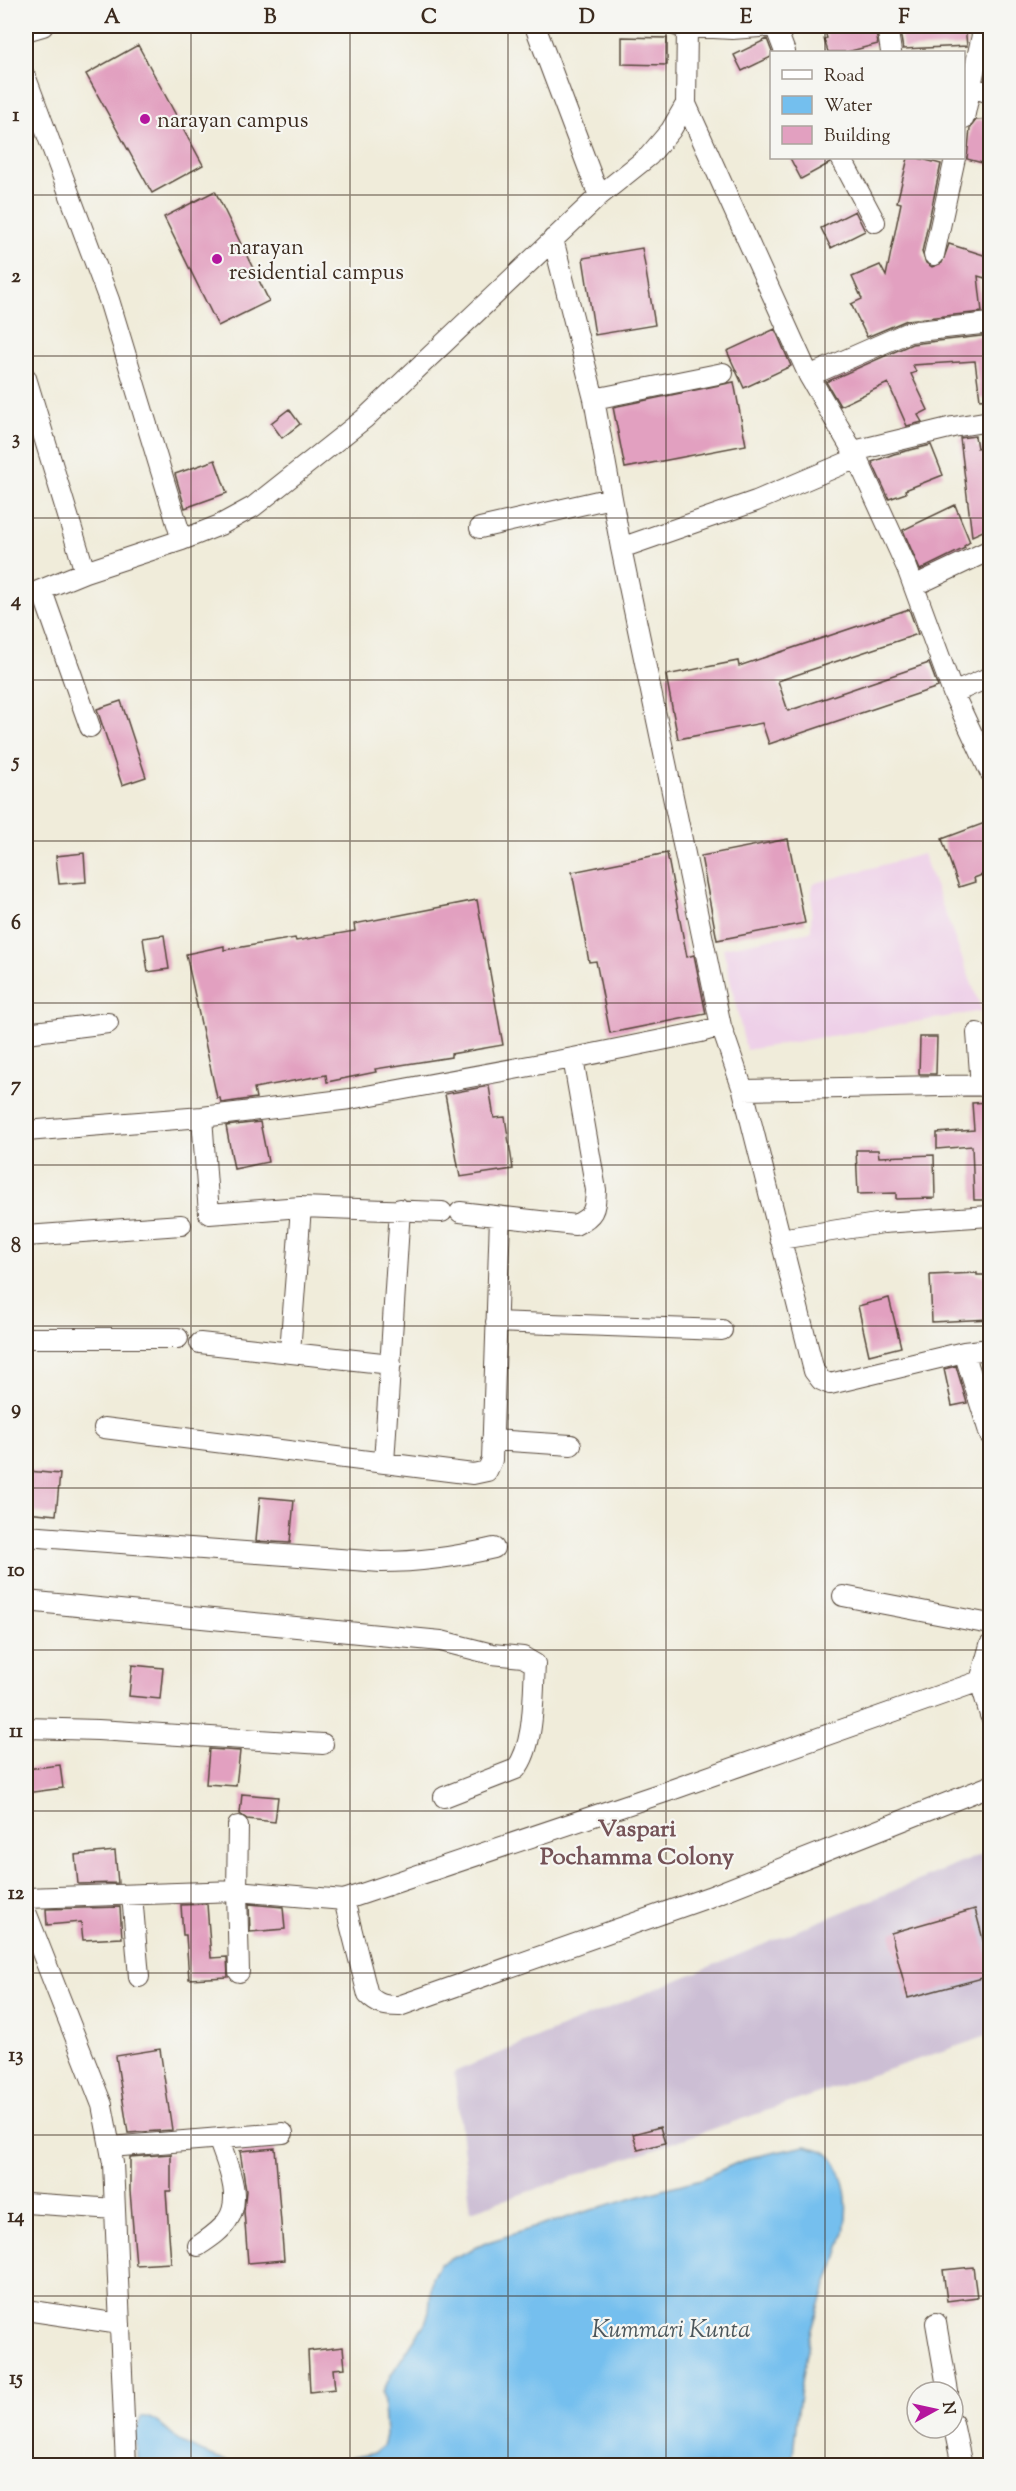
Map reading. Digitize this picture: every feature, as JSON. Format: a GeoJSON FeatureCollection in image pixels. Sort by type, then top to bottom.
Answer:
{"type":"FeatureCollection","features":[{"type":"Feature","properties":{"kind":"street"},"geometry":{"type":"LineString","coordinates":[[26,31],[43,26]]}},
{"type":"Feature","properties":{"kind":"street"},"geometry":{"type":"LineString","coordinates":[[535,26],[599,196]]}},
{"type":"Feature","properties":{"kind":"street"},"geometry":{"type":"LineString","coordinates":[[677,26],[732,29],[775,26],[785,51]]}},
{"type":"Feature","properties":{"kind":"street"},"geometry":{"type":"LineString","coordinates":[[687,26],[686,104],[808,376],[856,454],[914,586],[953,693],[990,772]]}},
{"type":"Feature","properties":{"kind":"street"},"geometry":{"type":"LineString","coordinates":[[886,26],[891,51]]}},
{"type":"Feature","properties":{"kind":"street"},"geometry":{"type":"LineString","coordinates":[[965,102],[967,86],[984,26]]}},
{"type":"Feature","properties":{"kind":"street"},"geometry":{"type":"LineString","coordinates":[[26,78],[31,108],[109,300],[182,540]]}},
{"type":"Feature","properties":{"kind":"street"},"geometry":{"type":"LineString","coordinates":[[967,86],[990,93]]}},
{"type":"Feature","properties":{"kind":"street"},"geometry":{"type":"LineString","coordinates":[[90,728],[34,594],[85,572],[220,525],[253,507],[364,419],[599,196],[649,156],[671,130],[686,104]]}},
{"type":"Feature","properties":{"kind":"street"},"geometry":{"type":"LineString","coordinates":[[843,159],[875,222]]}},
{"type":"Feature","properties":{"kind":"street"},"geometry":{"type":"LineString","coordinates":[[934,255],[955,159]]}},
{"type":"Feature","properties":{"kind":"street"},"geometry":{"type":"LineString","coordinates":[[553,239],[594,399],[621,548],[721,1026],[743,1090],[814,1371],[821,1380],[830,1384],[964,1352],[990,1349]]}},
{"type":"Feature","properties":{"kind":"street"},"geometry":{"type":"LineString","coordinates":[[808,376],[909,332],[990,323]]}},
{"type":"Feature","properties":{"kind":"street"},"geometry":{"type":"LineString","coordinates":[[594,399],[723,373]]}},
{"type":"Feature","properties":{"kind":"street"},"geometry":{"type":"LineString","coordinates":[[26,378],[85,572]]}},
{"type":"Feature","properties":{"kind":"street"},"geometry":{"type":"LineString","coordinates":[[621,548],[756,501],[856,454],[953,427],[990,421]]}},
{"type":"Feature","properties":{"kind":"street"},"geometry":{"type":"LineString","coordinates":[[480,528],[611,498]]}},
{"type":"Feature","properties":{"kind":"street"},"geometry":{"type":"LineString","coordinates":[[914,586],[990,550]]}},
{"type":"Feature","properties":{"kind":"street"},"geometry":{"type":"LineString","coordinates":[[953,693],[990,677]]}},
{"type":"Feature","properties":{"kind":"street"},"geometry":{"type":"LineString","coordinates":[[26,1033],[108,1023]]}},
{"type":"Feature","properties":{"kind":"street"},"geometry":{"type":"LineString","coordinates":[[26,1131],[202,1117],[350,1099],[573,1058],[721,1026]]}},
{"type":"Feature","properties":{"kind":"street"},"geometry":{"type":"LineString","coordinates":[[743,1090],[986,1085],[978,1033]]}},
{"type":"Feature","properties":{"kind":"street"},"geometry":{"type":"LineString","coordinates":[[202,1117],[209,1214],[301,1207],[400,1209],[574,1225],[588,1219],[595,1208],[596,1190],[573,1058]]}},
{"type":"Feature","properties":{"kind":"street"},"geometry":{"type":"LineString","coordinates":[[290,1352],[301,1207]]}},
{"type":"Feature","properties":{"kind":"street"},"geometry":{"type":"LineString","coordinates":[[384,1463],[400,1209]]}},
{"type":"Feature","properties":{"kind":"street"},"geometry":{"type":"LineString","coordinates":[[780,1239],[883,1223],[990,1216]]}},
{"type":"Feature","properties":{"kind":"street"},"geometry":{"type":"LineString","coordinates":[[104,1428],[473,1474],[482,1473],[490,1468],[492,1440],[500,1217]]}},
{"type":"Feature","properties":{"kind":"street"},"geometry":{"type":"LineString","coordinates":[[26,1236],[181,1225]]}},
{"type":"Feature","properties":{"kind":"street"},"geometry":{"type":"LineString","coordinates":[[496,1322],[722,1330]]}},
{"type":"Feature","properties":{"kind":"street"},"geometry":{"type":"LineString","coordinates":[[26,1338],[178,1338]]}},
{"type":"Feature","properties":{"kind":"street"},"geometry":{"type":"LineString","coordinates":[[200,1343],[391,1364]]}},
{"type":"Feature","properties":{"kind":"street"},"geometry":{"type":"LineString","coordinates":[[964,1352],[990,1435]]}},
{"type":"Feature","properties":{"kind":"street"},"geometry":{"type":"LineString","coordinates":[[492,1440],[571,1445]]}},
{"type":"Feature","properties":{"kind":"street"},"geometry":{"type":"LineString","coordinates":[[26,1536],[381,1562],[422,1562],[494,1548]]}},
{"type":"Feature","properties":{"kind":"street"},"geometry":{"type":"LineString","coordinates":[[843,1596],[990,1624]]}},
{"type":"Feature","properties":{"kind":"street"},"geometry":{"type":"LineString","coordinates":[[26,1601],[441,1641],[492,1654],[523,1657],[536,1665],[528,1746],[523,1760],[516,1769],[444,1797]]}},
{"type":"Feature","properties":{"kind":"street"},"geometry":{"type":"LineString","coordinates":[[990,1645],[980,1681],[990,1715]]}},
{"type":"Feature","properties":{"kind":"street"},"geometry":{"type":"LineString","coordinates":[[26,1898],[237,1892],[344,1900],[671,1790],[980,1681]]}},
{"type":"Feature","properties":{"kind":"street"},"geometry":{"type":"LineString","coordinates":[[26,1728],[98,1730],[323,1744]]}},
{"type":"Feature","properties":{"kind":"street"},"geometry":{"type":"LineString","coordinates":[[344,1900],[368,1995],[385,2006],[399,2006],[709,1897],[990,1786]]}},
{"type":"Feature","properties":{"kind":"street"},"geometry":{"type":"LineString","coordinates":[[238,1826],[239,1972]]}},
{"type":"Feature","properties":{"kind":"street"},"geometry":{"type":"LineString","coordinates":[[132,1895],[139,1977]]}},
{"type":"Feature","properties":{"kind":"street"},"geometry":{"type":"LineString","coordinates":[[26,1912],[34,1953],[102,2105],[113,2163],[126,2466]]}},
{"type":"Feature","properties":{"kind":"street"},"geometry":{"type":"LineString","coordinates":[[110,2147],[283,2133]]}},
{"type":"Feature","properties":{"kind":"street"},"geometry":{"type":"LineString","coordinates":[[198,2246],[229,2219],[234,2200],[232,2183],[218,2139]]}},
{"type":"Feature","properties":{"kind":"street"},"geometry":{"type":"LineString","coordinates":[[26,2203],[115,2209]]}},
{"type":"Feature","properties":{"kind":"street"},"geometry":{"type":"LineString","coordinates":[[26,2310],[120,2324]]}},
{"type":"Feature","properties":{"kind":"street"},"geometry":{"type":"LineString","coordinates":[[936,2323],[946,2380]]}},
{"type":"Feature","properties":{"kind":"street"},"geometry":{"type":"LineString","coordinates":[[957,2440],[962,2466]]}},
{"type":"Feature","properties":{"kind":"shaded area"},"geometry":{"type":"Polygon","coordinates":[[[923,854],[982,1011],[746,1050],[723,948],[811,931],[812,884],[923,854]]]}},
{"type":"Feature","properties":{"kind":"shaded area"},"geometry":{"type":"Polygon","coordinates":[[[990,1851],[990,2035],[471,2211],[454,2072],[990,1851]]]}},
{"type":"Feature","properties":{"kind":"water","name":"Kummari Kunta"},"geometry":{"type":"Polygon","coordinates":[[[806,2146],[825,2152],[835,2162],[846,2193],[846,2213],[844,2234],[811,2334],[799,2400],[792,2465],[318,2465],[374,2453],[383,2446],[386,2435],[383,2392],[392,2373],[425,2323],[429,2312],[432,2277],[440,2264],[488,2242],[637,2196],[701,2179],[748,2158],[806,2146]]]}},
{"type":"Feature","properties":{"kind":"water"},"geometry":{"type":"Polygon","coordinates":[[[141,2417],[154,2420],[180,2441],[197,2450],[216,2458],[245,2465],[139,2465],[135,2433],[141,2417]]]}},
{"type":"Feature","properties":{"kind":"building"},"geometry":{"type":"Polygon","coordinates":[[[823,26],[875,26],[878,44],[851,51],[828,51],[824,39],[827,38],[823,26]]]}},
{"type":"Feature","properties":{"kind":"building"},"geometry":{"type":"Polygon","coordinates":[[[899,26],[965,26],[967,46],[903,49],[899,26]]]}},
{"type":"Feature","properties":{"kind":"building"},"geometry":{"type":"Polygon","coordinates":[[[622,37],[667,38],[667,65],[622,64],[622,37]]]}},
{"type":"Feature","properties":{"kind":"building"},"geometry":{"type":"Polygon","coordinates":[[[767,39],[772,51],[770,57],[742,71],[734,55],[767,39]]]}},
{"type":"Feature","properties":{"kind":"building","name":"narayan campus"},"geometry":{"type":"Polygon","coordinates":[[[138,45],[203,165],[152,193],[86,74],[138,45]]]}},
{"type":"Feature","properties":{"kind":"building"},"geometry":{"type":"Polygon","coordinates":[[[990,119],[990,165],[967,159],[970,128],[976,120],[990,119]]]}},
{"type":"Feature","properties":{"kind":"building"},"geometry":{"type":"Polygon","coordinates":[[[791,159],[829,159],[830,163],[801,179],[791,159]]]}},
{"type":"Feature","properties":{"kind":"building"},"geometry":{"type":"Polygon","coordinates":[[[908,159],[922,159],[941,164],[922,252],[926,263],[932,267],[942,263],[949,244],[990,257],[985,278],[978,276],[982,312],[907,320],[867,337],[851,304],[862,299],[852,277],[880,265],[886,276],[901,203],[897,202],[908,159]]]}},
{"type":"Feature","properties":{"kind":"building","name":"narayan residential campus"},"geometry":{"type":"Polygon","coordinates":[[[215,191],[269,301],[218,326],[164,217],[215,191]]]}},
{"type":"Feature","properties":{"kind":"building"},"geometry":{"type":"Polygon","coordinates":[[[855,211],[865,231],[831,248],[821,228],[855,211]]]}},
{"type":"Feature","properties":{"kind":"building"},"geometry":{"type":"Polygon","coordinates":[[[642,248],[655,325],[595,335],[583,258],[642,248]]]}},
{"type":"Feature","properties":{"kind":"building"},"geometry":{"type":"Polygon","coordinates":[[[775,329],[791,366],[744,388],[727,351],[775,329]]]}},
{"type":"Feature","properties":{"kind":"building"},"geometry":{"type":"Polygon","coordinates":[[[990,335],[990,398],[980,399],[975,361],[913,365],[916,372],[911,374],[928,410],[918,415],[922,422],[907,426],[888,383],[840,406],[826,382],[912,344],[990,335]]]}},
{"type":"Feature","properties":{"kind":"building"},"geometry":{"type":"Polygon","coordinates":[[[734,382],[746,445],[625,468],[613,407],[734,382]]]}},
{"type":"Feature","properties":{"kind":"building"},"geometry":{"type":"Polygon","coordinates":[[[289,409],[300,424],[282,438],[271,423],[289,409]]]}},
{"type":"Feature","properties":{"kind":"building"},"geometry":{"type":"Polygon","coordinates":[[[975,436],[977,448],[990,446],[990,528],[972,536],[960,438],[975,436]]]}},
{"type":"Feature","properties":{"kind":"building"},"geometry":{"type":"Polygon","coordinates":[[[931,445],[943,475],[889,499],[872,462],[931,445]]]}},
{"type":"Feature","properties":{"kind":"building"},"geometry":{"type":"Polygon","coordinates":[[[215,460],[227,493],[185,508],[175,474],[215,460]]]}},
{"type":"Feature","properties":{"kind":"building"},"geometry":{"type":"Polygon","coordinates":[[[955,505],[970,542],[964,546],[965,548],[920,570],[903,530],[955,505]]]}},
{"type":"Feature","properties":{"kind":"building"},"geometry":{"type":"Polygon","coordinates":[[[909,609],[918,634],[778,681],[788,711],[929,663],[938,687],[769,744],[762,723],[678,739],[666,675],[738,661],[739,666],[909,609]]]}},
{"type":"Feature","properties":{"kind":"building"},"geometry":{"type":"Polygon","coordinates":[[[121,701],[146,777],[122,785],[97,709],[121,701]]]}},
{"type":"Feature","properties":{"kind":"building"},"geometry":{"type":"Polygon","coordinates":[[[990,821],[990,872],[974,878],[975,882],[959,887],[942,839],[990,821]]]}},
{"type":"Feature","properties":{"kind":"building"},"geometry":{"type":"Polygon","coordinates":[[[788,839],[805,923],[717,940],[701,856],[788,839]]]}},
{"type":"Feature","properties":{"kind":"building"},"geometry":{"type":"Polygon","coordinates":[[[84,853],[86,882],[59,884],[56,856],[84,853]]]}},
{"type":"Feature","properties":{"kind":"building"},"geometry":{"type":"Polygon","coordinates":[[[667,853],[687,957],[694,955],[706,1014],[610,1033],[596,961],[589,962],[572,872],[667,853]]]}},
{"type":"Feature","properties":{"kind":"building"},"geometry":{"type":"Polygon","coordinates":[[[477,900],[503,1045],[451,1054],[451,1057],[375,1069],[376,1072],[327,1082],[326,1075],[254,1088],[256,1098],[221,1103],[220,1098],[217,1098],[186,954],[224,946],[224,950],[355,931],[354,924],[477,900]]]}},
{"type":"Feature","properties":{"kind":"building"},"geometry":{"type":"Polygon","coordinates":[[[164,935],[169,969],[148,972],[143,938],[164,935]]]}},
{"type":"Feature","properties":{"kind":"building"},"geometry":{"type":"Polygon","coordinates":[[[920,1037],[937,1037],[936,1074],[919,1074],[920,1037]]]}},
{"type":"Feature","properties":{"kind":"building"},"geometry":{"type":"Polygon","coordinates":[[[489,1086],[494,1118],[505,1117],[513,1169],[460,1177],[445,1094],[489,1086]]]}},
{"type":"Feature","properties":{"kind":"building"},"geometry":{"type":"Polygon","coordinates":[[[990,1102],[990,1200],[974,1200],[972,1146],[937,1149],[937,1133],[974,1130],[972,1103],[990,1102]]]}},
{"type":"Feature","properties":{"kind":"building"},"geometry":{"type":"Polygon","coordinates":[[[260,1122],[268,1162],[234,1169],[226,1126],[260,1122]]]}},
{"type":"Feature","properties":{"kind":"building"},"geometry":{"type":"Polygon","coordinates":[[[856,1150],[878,1150],[879,1157],[934,1155],[935,1198],[896,1199],[896,1193],[858,1194],[856,1150]]]}},
{"type":"Feature","properties":{"kind":"building"},"geometry":{"type":"Polygon","coordinates":[[[977,1273],[977,1275],[990,1275],[990,1319],[932,1322],[930,1275],[977,1273]]]}},
{"type":"Feature","properties":{"kind":"building"},"geometry":{"type":"Polygon","coordinates":[[[889,1298],[901,1347],[869,1355],[858,1306],[889,1298]]]}},
{"type":"Feature","properties":{"kind":"building"},"geometry":{"type":"Polygon","coordinates":[[[956,1366],[967,1403],[952,1406],[944,1369],[956,1366]]]}},
{"type":"Feature","properties":{"kind":"building"},"geometry":{"type":"Polygon","coordinates":[[[28,1471],[60,1474],[56,1515],[26,1512],[28,1471]]]}},
{"type":"Feature","properties":{"kind":"building"},"geometry":{"type":"Polygon","coordinates":[[[260,1497],[294,1500],[290,1543],[256,1541],[260,1497]]]}},
{"type":"Feature","properties":{"kind":"building"},"geometry":{"type":"Polygon","coordinates":[[[132,1665],[163,1668],[160,1699],[129,1696],[132,1665]]]}},
{"type":"Feature","properties":{"kind":"building"},"geometry":{"type":"Polygon","coordinates":[[[209,1749],[240,1751],[236,1786],[206,1784],[209,1749]]]}},
{"type":"Feature","properties":{"kind":"building"},"geometry":{"type":"Polygon","coordinates":[[[60,1765],[63,1788],[26,1793],[26,1769],[60,1765]]]}},
{"type":"Feature","properties":{"kind":"building"},"geometry":{"type":"Polygon","coordinates":[[[242,1794],[278,1797],[275,1822],[247,1819],[240,1814],[242,1794]]]}},
{"type":"Feature","properties":{"kind":"building"},"geometry":{"type":"Polygon","coordinates":[[[115,1851],[118,1883],[78,1884],[75,1855],[115,1851]]]}},
{"type":"Feature","properties":{"kind":"building"},"geometry":{"type":"Polygon","coordinates":[[[207,1904],[211,1958],[227,1957],[228,1977],[189,1979],[181,1905],[207,1904]]]}},
{"type":"Feature","properties":{"kind":"building"},"geometry":{"type":"Polygon","coordinates":[[[249,1904],[283,1907],[285,1929],[250,1932],[249,1904]]]}},
{"type":"Feature","properties":{"kind":"building"},"geometry":{"type":"Polygon","coordinates":[[[120,1907],[122,1938],[83,1940],[81,1922],[47,1925],[46,1909],[120,1907]]]}},
{"type":"Feature","properties":{"kind":"building"},"geometry":{"type":"Polygon","coordinates":[[[975,1909],[990,1966],[990,1976],[908,1998],[891,1933],[975,1909]]]}},
{"type":"Feature","properties":{"kind":"building"},"geometry":{"type":"Polygon","coordinates":[[[160,2049],[172,2130],[128,2133],[116,2056],[160,2049]]]}},
{"type":"Feature","properties":{"kind":"building"},"geometry":{"type":"Polygon","coordinates":[[[660,2127],[665,2143],[638,2150],[633,2134],[660,2127]]]}},
{"type":"Feature","properties":{"kind":"building"},"geometry":{"type":"Polygon","coordinates":[[[275,2148],[284,2260],[248,2263],[244,2211],[246,2191],[240,2151],[275,2148]]]}},
{"type":"Feature","properties":{"kind":"building"},"geometry":{"type":"Polygon","coordinates":[[[171,2154],[171,2191],[166,2191],[171,2263],[136,2265],[130,2191],[130,2157],[171,2154]]]}},
{"type":"Feature","properties":{"kind":"building"},"geometry":{"type":"Polygon","coordinates":[[[973,2267],[977,2297],[947,2301],[943,2270],[973,2267]]]}},
{"type":"Feature","properties":{"kind":"building"},"geometry":{"type":"Polygon","coordinates":[[[343,2347],[345,2368],[333,2369],[335,2389],[310,2392],[308,2351],[343,2347]]]}},
{"type":"Feature","properties":{"kind":"place","name":"narayan campus"},"geometry":{"type":"Point","coordinates":[145,119]}},
{"type":"Feature","properties":{"kind":"place","name":"narayan residential campus"},"geometry":{"type":"Point","coordinates":[217,259]}},
{"type":"Feature","properties":{"kind":"district","name":"Vaspari Pochamma Colony"},"geometry":{"type":"Point","coordinates":[637,1842]}}]}
